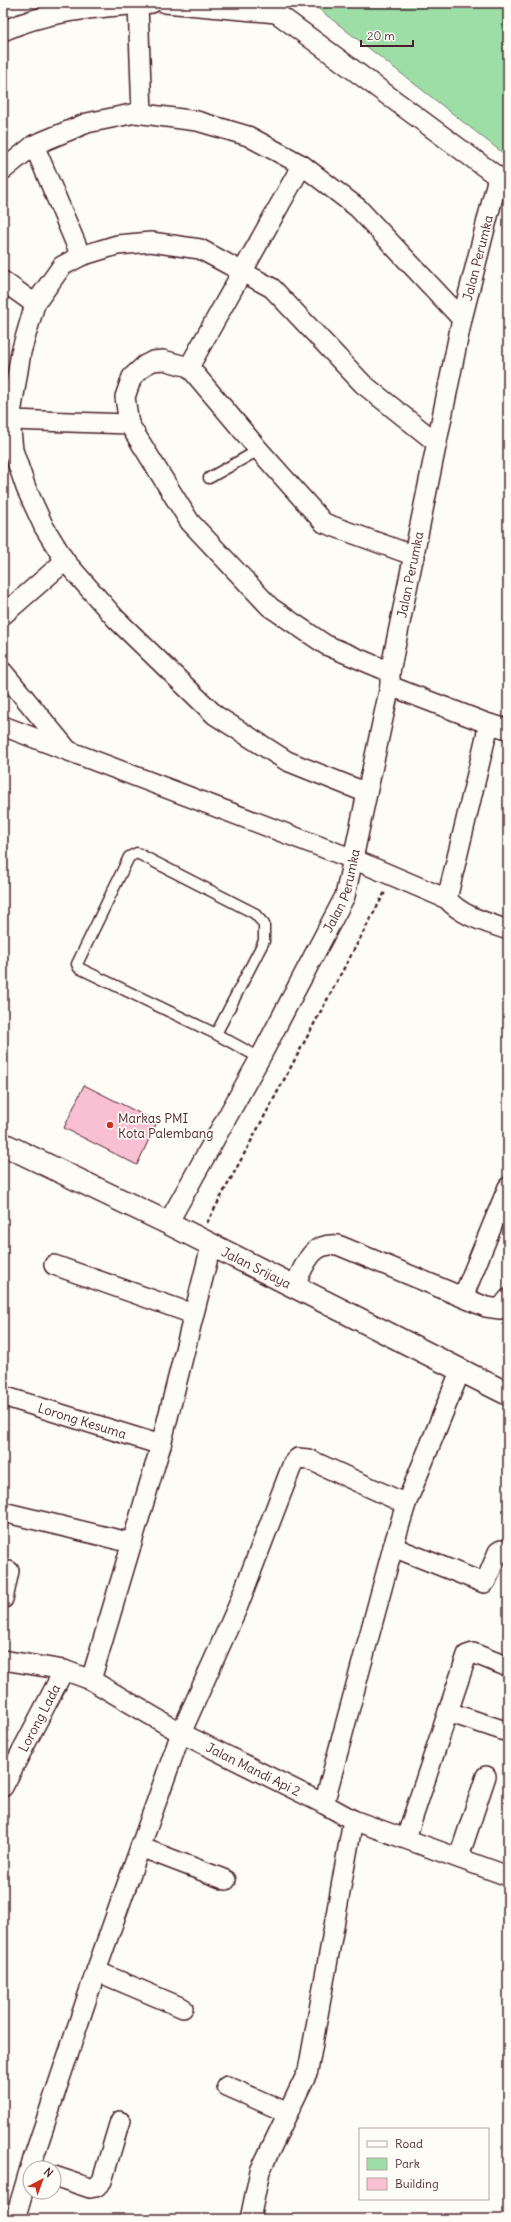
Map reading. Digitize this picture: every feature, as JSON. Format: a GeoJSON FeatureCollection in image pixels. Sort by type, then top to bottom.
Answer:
{"type":"FeatureCollection","features":[{"type":"Feature","properties":{"kind":"street"},"geometry":{"type":"LineString","coordinates":[[165,3],[270,8]]}},
{"type":"Feature","properties":{"kind":"street"},"geometry":{"type":"LineString","coordinates":[[3,31],[28,20],[65,11],[145,4],[142,114]]}},
{"type":"Feature","properties":{"kind":"street","name":"Jalan Perumka"},"geometry":{"type":"LineString","coordinates":[[168,1223],[260,1058],[345,896],[367,794],[462,318],[505,175],[270,8]]}},
{"type":"Feature","properties":{"kind":"street"},"geometry":{"type":"LineString","coordinates":[[3,170],[34,145],[87,123],[136,113],[197,121],[248,136],[302,165],[358,208],[462,318]]}},
{"type":"Feature","properties":{"kind":"street"},"geometry":{"type":"LineString","coordinates":[[34,145],[81,256]]}},
{"type":"Feature","properties":{"kind":"street"},"geometry":{"type":"LineString","coordinates":[[189,367],[302,165]]}},
{"type":"Feature","properties":{"kind":"street"},"geometry":{"type":"LineString","coordinates":[[367,794],[287,761],[215,715],[116,619],[66,561],[44,528],[26,488],[13,450],[10,420],[21,352],[35,304],[62,266],[81,256],[117,245],[151,242],[200,249],[243,270],[272,288],[363,384],[437,443]]}},
{"type":"Feature","properties":{"kind":"street"},"geometry":{"type":"LineString","coordinates":[[3,281],[35,304]]}},
{"type":"Feature","properties":{"kind":"street"},"geometry":{"type":"LineString","coordinates":[[415,556],[324,523],[259,450],[189,367],[163,360],[145,365],[132,377],[125,397],[128,424],[190,522],[270,607],[326,645],[390,679],[489,724],[508,729]]}},
{"type":"Feature","properties":{"kind":"street"},"geometry":{"type":"LineString","coordinates":[[10,420],[128,424]]}},
{"type":"Feature","properties":{"kind":"street"},"geometry":{"type":"LineString","coordinates":[[3,615],[66,561]]}},
{"type":"Feature","properties":{"kind":"street"},"geometry":{"type":"LineString","coordinates":[[3,672],[67,750]]}},
{"type":"Feature","properties":{"kind":"street"},"geometry":{"type":"LineString","coordinates":[[447,899],[489,724]]}},
{"type":"Feature","properties":{"kind":"street"},"geometry":{"type":"LineString","coordinates":[[3,726],[353,859],[447,899],[453,906],[472,917],[508,930]]}},
{"type":"Feature","properties":{"kind":"street","name":"Jalan Srijaya"},"geometry":{"type":"LineString","coordinates":[[3,1144],[168,1223],[461,1369],[508,1394]]}},
{"type":"Feature","properties":{"kind":"street"},"geometry":{"type":"LineString","coordinates":[[463,1297],[508,1186]]}},
{"type":"Feature","properties":{"kind":"street"},"geometry":{"type":"LineString","coordinates":[[91,1680],[161,1445],[193,1314],[205,1242]]}},
{"type":"Feature","properties":{"kind":"street"},"geometry":{"type":"LineString","coordinates":[[294,1287],[310,1255],[317,1248],[327,1244],[338,1245],[497,1310],[508,1299]]}},
{"type":"Feature","properties":{"kind":"street"},"geometry":{"type":"LineString","coordinates":[[54,1265],[193,1314]]}},
{"type":"Feature","properties":{"kind":"street"},"geometry":{"type":"LineString","coordinates":[[324,1804],[392,1547],[406,1504],[461,1369]]}},
{"type":"Feature","properties":{"kind":"street","name":"Lorong Kesuma"},"geometry":{"type":"LineString","coordinates":[[3,1396],[161,1445]]}},
{"type":"Feature","properties":{"kind":"street"},"geometry":{"type":"LineString","coordinates":[[33,2160],[96,1971],[181,1733],[238,1606],[293,1463],[298,1458],[308,1459],[406,1504]]}},
{"type":"Feature","properties":{"kind":"street"},"geometry":{"type":"LineString","coordinates":[[3,1512],[132,1543]]}},
{"type":"Feature","properties":{"kind":"street"},"geometry":{"type":"LineString","coordinates":[[392,1547],[484,1582],[486,1581],[498,1552],[504,1550],[508,1552]]}},
{"type":"Feature","properties":{"kind":"street"},"geometry":{"type":"LineString","coordinates":[[3,1599],[8,1571]]}},
{"type":"Feature","properties":{"kind":"street"},"geometry":{"type":"LineString","coordinates":[[406,1838],[469,1653],[508,1667]]}},
{"type":"Feature","properties":{"kind":"street","name":"Jalan Mandi Api 2"},"geometry":{"type":"LineString","coordinates":[[3,1660],[64,1670],[91,1680],[181,1733],[353,1820],[459,1857],[508,1876]]}},
{"type":"Feature","properties":{"kind":"street","name":"Lorong Lada"},"geometry":{"type":"LineString","coordinates":[[3,1787],[64,1670]]}},
{"type":"Feature","properties":{"kind":"street"},"geometry":{"type":"LineString","coordinates":[[448,1712],[508,1732]]}},
{"type":"Feature","properties":{"kind":"street"},"geometry":{"type":"LineString","coordinates":[[459,1857],[486,1776]]}},
{"type":"Feature","properties":{"kind":"street"},"geometry":{"type":"LineString","coordinates":[[250,2219],[260,2171],[308,2071],[353,1820]]}},
{"type":"Feature","properties":{"kind":"street"},"geometry":{"type":"LineString","coordinates":[[140,1847],[226,1880]]}},
{"type":"Feature","properties":{"kind":"street"},"geometry":{"type":"LineString","coordinates":[[96,1971],[184,2008]]}},
{"type":"Feature","properties":{"kind":"street"},"geometry":{"type":"LineString","coordinates":[[227,2086],[288,2113]]}},
{"type":"Feature","properties":{"kind":"street"},"geometry":{"type":"LineString","coordinates":[[62,2179],[90,2188],[96,2188],[102,2180],[120,2121]]}},
{"type":"Feature","properties":{"kind":"street"},"geometry":{"type":"LineString","coordinates":[[15,2219],[22,2195]]}},
{"type":"Feature","properties":{"kind":"lane"},"geometry":{"type":"LineString","coordinates":[[209,478],[259,450]]}},
{"type":"Feature","properties":{"kind":"lane"},"geometry":{"type":"LineString","coordinates":[[216,1034],[264,941],[264,924],[254,913],[137,853],[132,854],[129,857],[77,964],[84,971],[216,1034],[260,1058]]}},
{"type":"Feature","properties":{"kind":"path"},"geometry":{"type":"LineString","coordinates":[[205,1242],[393,876]]}},
{"type":"Feature","properties":{"kind":"green space"},"geometry":{"type":"Polygon","coordinates":[[[311,3],[508,3],[508,157],[311,3]]]}},
{"type":"Feature","properties":{"kind":"building","name":"Markas PMI Kota Palembang"},"geometry":{"type":"Polygon","coordinates":[[[84,1085],[157,1122],[137,1165],[64,1128],[84,1085]]]}},
{"type":"Feature","properties":{"kind":"place","name":"Markas PMI Kota Palembang"},"geometry":{"type":"Point","coordinates":[110,1125]}}]}
